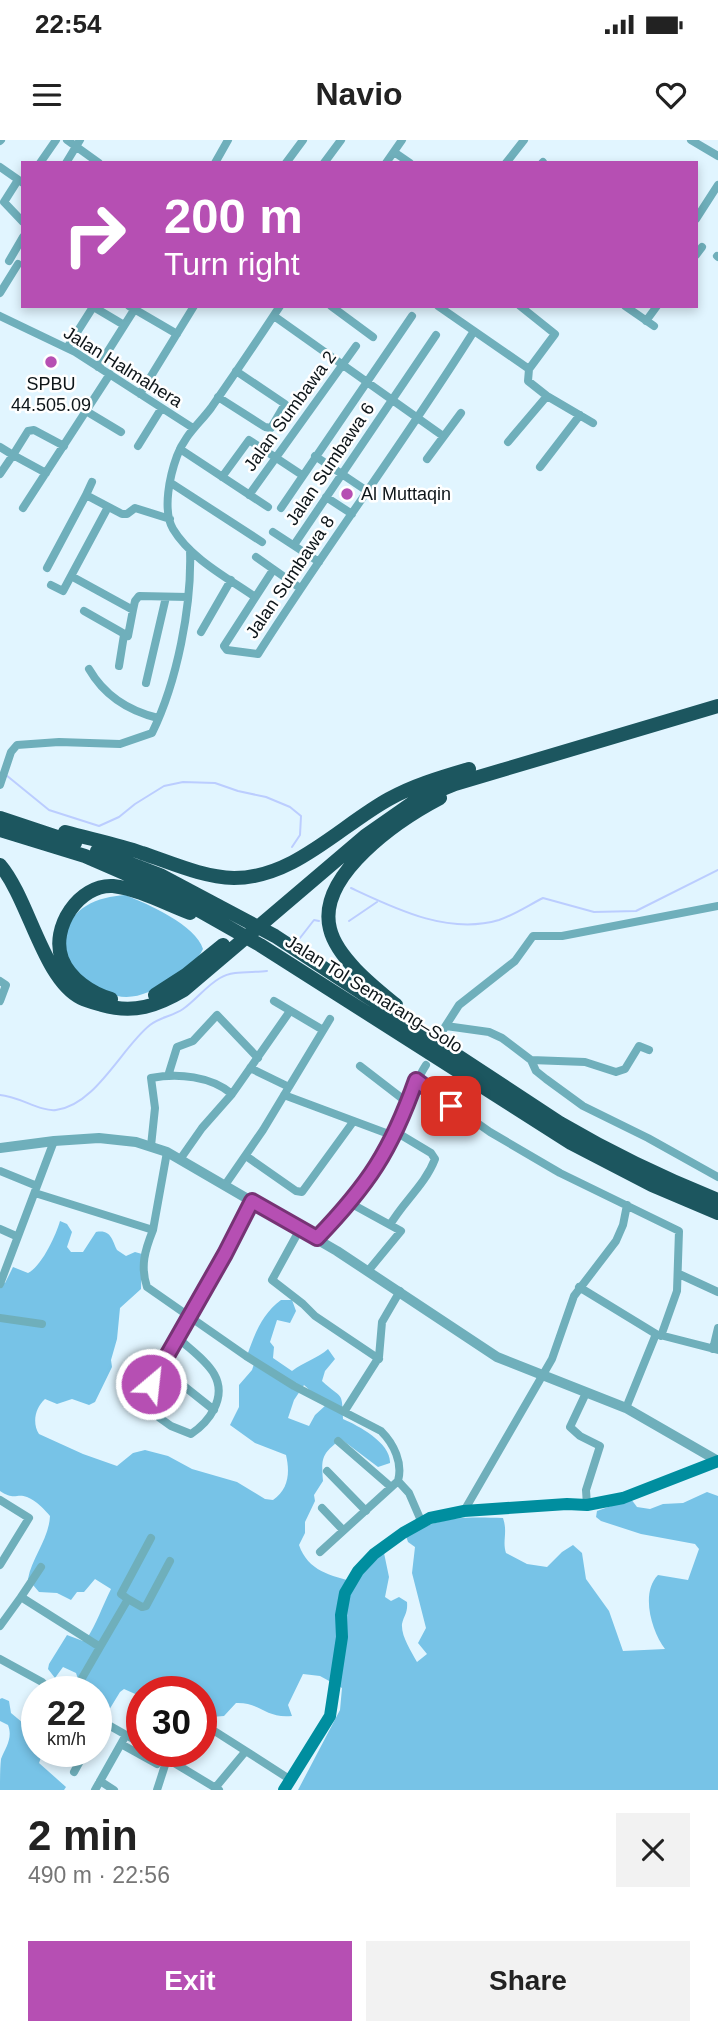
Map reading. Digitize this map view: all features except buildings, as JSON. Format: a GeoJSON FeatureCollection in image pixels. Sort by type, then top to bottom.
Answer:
{"type":"FeatureCollection","features":[{"type":"Feature","properties":{"kind":"highway"},"geometry":{"type":"LineString","coordinates":[[4,823],[50,828],[139,852],[202,873],[235,878],[258,875],[281,868],[388,800],[437,779],[718,697]]}},
{"type":"Feature","properties":{"kind":"highway"},"geometry":{"type":"LineString","coordinates":[[0,865],[23,902],[59,979],[79,998],[118,1009],[145,1008],[168,1000],[184,990],[355,844],[393,814],[418,799],[455,784],[718,706]]}},
{"type":"Feature","properties":{"kind":"highway"},"geometry":{"type":"LineString","coordinates":[[467,1062],[378,990],[351,964],[333,939],[329,927],[331,901],[347,870],[411,814],[439,798],[526,763]]}},
{"type":"Feature","properties":{"kind":"highway"},"geometry":{"type":"LineString","coordinates":[[234,925],[131,890],[111,886],[95,889],[69,910],[59,943],[66,966],[76,979],[98,995],[132,1000],[156,994],[186,975],[355,832],[391,805],[437,779]]}},
{"type":"Feature","properties":{"kind":"highway","name":"Jalan Tol Semarang–Solo"},"geometry":{"type":"LineString","coordinates":[[4,823],[160,875],[261,945],[571,1143],[652,1185],[718,1213]]}},
{"type":"Feature","properties":{"kind":"highway","name":"Jalan Tol Semarang–Solo"},"geometry":{"type":"LineString","coordinates":[[234,925],[275,936],[603,1148],[660,1177],[718,1200]]}},
{"type":"Feature","properties":{"kind":"main road"},"geometry":{"type":"LineString","coordinates":[[288,1785],[330,1716],[342,1637],[341,1615],[345,1593],[358,1571],[374,1554],[430,1518],[464,1511],[587,1505],[623,1498],[711,1460]]}},
{"type":"Feature","properties":{"kind":"street"},"geometry":{"type":"LineString","coordinates":[[41,161],[56,140]]}},
{"type":"Feature","properties":{"kind":"street"},"geometry":{"type":"LineString","coordinates":[[66,140],[78,143],[97,161]]}},
{"type":"Feature","properties":{"kind":"street"},"geometry":{"type":"LineString","coordinates":[[217,161],[227,140]]}},
{"type":"Feature","properties":{"kind":"street"},"geometry":{"type":"LineString","coordinates":[[287,161],[303,140]]}},
{"type":"Feature","properties":{"kind":"street"},"geometry":{"type":"LineString","coordinates":[[325,161],[341,140]]}},
{"type":"Feature","properties":{"kind":"street"},"geometry":{"type":"LineString","coordinates":[[387,161],[402,140]]}},
{"type":"Feature","properties":{"kind":"street"},"geometry":{"type":"LineString","coordinates":[[508,161],[524,140]]}},
{"type":"Feature","properties":{"kind":"street"},"geometry":{"type":"LineString","coordinates":[[691,140],[718,156]]}},
{"type":"Feature","properties":{"kind":"street"},"geometry":{"type":"LineString","coordinates":[[67,161],[78,143]]}},
{"type":"Feature","properties":{"kind":"street"},"geometry":{"type":"LineString","coordinates":[[394,152],[407,161]]}},
{"type":"Feature","properties":{"kind":"street"},"geometry":{"type":"LineString","coordinates":[[0,167],[20,181],[4,202],[21,220]]}},
{"type":"Feature","properties":{"kind":"street"},"geometry":{"type":"LineString","coordinates":[[700,206],[718,185]]}},
{"type":"Feature","properties":{"kind":"street"},"geometry":{"type":"LineString","coordinates":[[0,293],[21,242]]}},
{"type":"Feature","properties":{"kind":"street"},"geometry":{"type":"LineString","coordinates":[[67,348],[92,308]]}},
{"type":"Feature","properties":{"kind":"street"},"geometry":{"type":"LineString","coordinates":[[95,308],[124,325]]}},
{"type":"Feature","properties":{"kind":"street"},"geometry":{"type":"LineString","coordinates":[[108,315],[112,308]]}},
{"type":"Feature","properties":{"kind":"street"},"geometry":{"type":"LineString","coordinates":[[98,367],[124,325],[131,308],[177,334]]}},
{"type":"Feature","properties":{"kind":"street"},"geometry":{"type":"LineString","coordinates":[[140,394],[193,308]]}},
{"type":"Feature","properties":{"kind":"street"},"geometry":{"type":"LineString","coordinates":[[273,569],[255,597],[190,550],[172,527],[168,505],[180,449],[192,428],[203,419],[279,308]]}},
{"type":"Feature","properties":{"kind":"street"},"geometry":{"type":"LineString","coordinates":[[334,308],[373,337]]}},
{"type":"Feature","properties":{"kind":"street"},"geometry":{"type":"LineString","coordinates":[[441,308],[529,369]]}},
{"type":"Feature","properties":{"kind":"street"},"geometry":{"type":"LineString","coordinates":[[522,308],[555,334],[529,369],[528,381],[593,424]]}},
{"type":"Feature","properties":{"kind":"street"},"geometry":{"type":"LineString","coordinates":[[628,308],[650,324],[656,308]]}},
{"type":"Feature","properties":{"kind":"street","name":"Jalan Halmahera"},"geometry":{"type":"LineString","coordinates":[[0,316],[67,348],[192,428]]}},
{"type":"Feature","properties":{"kind":"street"},"geometry":{"type":"LineString","coordinates":[[274,316],[443,436]]}},
{"type":"Feature","properties":{"kind":"street"},"geometry":{"type":"LineString","coordinates":[[281,508],[412,316]]}},
{"type":"Feature","properties":{"kind":"street","name":"Jalan Sumbawa 8"},"geometry":{"type":"LineString","coordinates":[[255,597],[224,646],[226,650],[258,654],[474,331]]}},
{"type":"Feature","properties":{"kind":"street","name":"Jalan Sumbawa 6"},"geometry":{"type":"LineString","coordinates":[[294,545],[436,335]]}},
{"type":"Feature","properties":{"kind":"street","name":"Jalan Sumbawa 2"},"geometry":{"type":"LineString","coordinates":[[250,495],[356,346]]}},
{"type":"Feature","properties":{"kind":"street"},"geometry":{"type":"LineString","coordinates":[[218,397],[268,429],[271,428],[285,404],[236,370]]}},
{"type":"Feature","properties":{"kind":"street"},"geometry":{"type":"LineString","coordinates":[[23,509],[110,374]]}},
{"type":"Feature","properties":{"kind":"street"},"geometry":{"type":"LineString","coordinates":[[508,442],[547,396]]}},
{"type":"Feature","properties":{"kind":"street"},"geometry":{"type":"LineString","coordinates":[[138,446],[161,409]]}},
{"type":"Feature","properties":{"kind":"street"},"geometry":{"type":"LineString","coordinates":[[86,411],[121,432]]}},
{"type":"Feature","properties":{"kind":"street"},"geometry":{"type":"LineString","coordinates":[[427,459],[461,413]]}},
{"type":"Feature","properties":{"kind":"street"},"geometry":{"type":"LineString","coordinates":[[540,467],[580,415]]}},
{"type":"Feature","properties":{"kind":"street"},"geometry":{"type":"LineString","coordinates":[[0,474],[30,429],[64,446]]}},
{"type":"Feature","properties":{"kind":"street"},"geometry":{"type":"LineString","coordinates":[[222,477],[248,440],[302,475]]}},
{"type":"Feature","properties":{"kind":"street"},"geometry":{"type":"LineString","coordinates":[[0,447],[46,473]]}},
{"type":"Feature","properties":{"kind":"street"},"geometry":{"type":"LineString","coordinates":[[180,449],[268,507]]}},
{"type":"Feature","properties":{"kind":"street"},"geometry":{"type":"LineString","coordinates":[[316,456],[367,491]]}},
{"type":"Feature","properties":{"kind":"street"},"geometry":{"type":"LineString","coordinates":[[47,568],[92,482]]}},
{"type":"Feature","properties":{"kind":"street"},"geometry":{"type":"LineString","coordinates":[[171,483],[262,541]]}},
{"type":"Feature","properties":{"kind":"street"},"geometry":{"type":"LineString","coordinates":[[86,495],[121,514],[127,514],[135,508],[170,519]]}},
{"type":"Feature","properties":{"kind":"street"},"geometry":{"type":"LineString","coordinates":[[326,497],[352,514]]}},
{"type":"Feature","properties":{"kind":"street"},"geometry":{"type":"LineString","coordinates":[[51,585],[63,591],[108,507]]}},
{"type":"Feature","properties":{"kind":"street"},"geometry":{"type":"LineString","coordinates":[[273,531],[319,562]]}},
{"type":"Feature","properties":{"kind":"street"},"geometry":{"type":"LineString","coordinates":[[0,784],[11,752],[17,745],[59,742],[120,744],[152,733],[178,652],[191,575],[190,550]]}},
{"type":"Feature","properties":{"kind":"street"},"geometry":{"type":"LineString","coordinates":[[256,557],[300,588]]}},
{"type":"Feature","properties":{"kind":"street"},"geometry":{"type":"LineString","coordinates":[[71,576],[133,610]]}},
{"type":"Feature","properties":{"kind":"street"},"geometry":{"type":"LineString","coordinates":[[201,632],[230,580]]}},
{"type":"Feature","properties":{"kind":"street"},"geometry":{"type":"LineString","coordinates":[[84,611],[128,636],[135,601],[139,596],[188,597]]}},
{"type":"Feature","properties":{"kind":"street"},"geometry":{"type":"LineString","coordinates":[[146,683],[166,597]]}},
{"type":"Feature","properties":{"kind":"street"},"geometry":{"type":"LineString","coordinates":[[119,666],[124,635]]}},
{"type":"Feature","properties":{"kind":"street"},"geometry":{"type":"LineString","coordinates":[[89,669],[97,684],[117,699],[138,712],[158,718]]}},
{"type":"Feature","properties":{"kind":"street"},"geometry":{"type":"LineString","coordinates":[[718,906],[562,936],[533,936],[520,956],[459,1005],[445,1028],[489,1032],[502,1038],[531,1060],[536,1071],[583,1106],[718,1177]]}},
{"type":"Feature","properties":{"kind":"street"},"geometry":{"type":"LineString","coordinates":[[0,981],[6,985],[0,1001]]}},
{"type":"Feature","properties":{"kind":"street"},"geometry":{"type":"LineString","coordinates":[[274,1001],[323,1030]]}},
{"type":"Feature","properties":{"kind":"street"},"geometry":{"type":"LineString","coordinates":[[181,1158],[196,1135],[232,1094],[290,1011]]}},
{"type":"Feature","properties":{"kind":"street"},"geometry":{"type":"LineString","coordinates":[[168,1076],[177,1047],[193,1041],[217,1015],[258,1058]]}},
{"type":"Feature","properties":{"kind":"street"},"geometry":{"type":"LineString","coordinates":[[225,1185],[246,1156],[330,1019]]}},
{"type":"Feature","properties":{"kind":"street"},"geometry":{"type":"LineString","coordinates":[[531,1060],[585,1062],[616,1072],[628,1065],[639,1046],[649,1050]]}},
{"type":"Feature","properties":{"kind":"street"},"geometry":{"type":"LineString","coordinates":[[317,1238],[369,1180],[395,1134],[416,1080],[426,1065]]}},
{"type":"Feature","properties":{"kind":"street"},"geometry":{"type":"LineString","coordinates":[[360,1066],[408,1103]]}},
{"type":"Feature","properties":{"kind":"street"},"geometry":{"type":"LineString","coordinates":[[250,1068],[286,1091],[353,1122],[395,1134],[431,1153],[435,1159],[418,1191],[402,1207],[390,1226]]}},
{"type":"Feature","properties":{"kind":"street"},"geometry":{"type":"LineString","coordinates":[[151,1146],[155,1108],[150,1079],[168,1076],[216,1082],[232,1094]]}},
{"type":"Feature","properties":{"kind":"street"},"geometry":{"type":"LineString","coordinates":[[416,1080],[490,1132],[560,1173],[679,1231],[679,1274],[675,1300],[626,1408]]}},
{"type":"Feature","properties":{"kind":"street"},"geometry":{"type":"LineString","coordinates":[[246,1156],[296,1191],[302,1192],[353,1122]]}},
{"type":"Feature","properties":{"kind":"street"},"geometry":{"type":"LineString","coordinates":[[0,1148],[99,1138],[151,1146],[181,1158],[317,1238],[485,1350],[541,1376],[626,1408],[711,1460]]}},
{"type":"Feature","properties":{"kind":"street"},"geometry":{"type":"LineString","coordinates":[[0,1284],[54,1141]]}},
{"type":"Feature","properties":{"kind":"street"},"geometry":{"type":"LineString","coordinates":[[167,1152],[153,1230],[145,1251],[142,1271],[147,1287],[294,1386],[381,1431],[391,1441],[399,1478],[320,1552]]}},
{"type":"Feature","properties":{"kind":"street"},"geometry":{"type":"LineString","coordinates":[[0,1171],[36,1190],[153,1230]]}},
{"type":"Feature","properties":{"kind":"street"},"geometry":{"type":"LineString","coordinates":[[177,1337],[208,1366],[219,1384],[221,1393],[214,1410],[191,1434],[171,1426],[150,1411],[148,1395],[160,1367],[252,1201]]}},
{"type":"Feature","properties":{"kind":"street"},"geometry":{"type":"LineString","coordinates":[[350,1203],[401,1230],[401,1234],[368,1271]]}},
{"type":"Feature","properties":{"kind":"street"},"geometry":{"type":"LineString","coordinates":[[464,1511],[552,1359],[568,1309],[579,1287],[616,1241],[627,1205]]}},
{"type":"Feature","properties":{"kind":"street"},"geometry":{"type":"LineString","coordinates":[[0,1228],[16,1236]]}},
{"type":"Feature","properties":{"kind":"street"},"geometry":{"type":"LineString","coordinates":[[300,1229],[272,1280],[315,1316],[379,1359]]}},
{"type":"Feature","properties":{"kind":"street"},"geometry":{"type":"LineString","coordinates":[[679,1274],[718,1292]]}},
{"type":"Feature","properties":{"kind":"street"},"geometry":{"type":"LineString","coordinates":[[579,1287],[659,1335],[715,1349],[718,1328]]}},
{"type":"Feature","properties":{"kind":"street"},"geometry":{"type":"LineString","coordinates":[[344,1412],[379,1359],[382,1322],[400,1291]]}},
{"type":"Feature","properties":{"kind":"street"},"geometry":{"type":"LineString","coordinates":[[0,1318],[42,1324]]}},
{"type":"Feature","properties":{"kind":"street"},"geometry":{"type":"LineString","coordinates":[[160,1367],[214,1410]]}},
{"type":"Feature","properties":{"kind":"street"},"geometry":{"type":"LineString","coordinates":[[586,1393],[570,1428],[600,1447],[586,1490],[587,1505]]}},
{"type":"Feature","properties":{"kind":"street"},"geometry":{"type":"LineString","coordinates":[[338,1441],[409,1493],[422,1523]]}},
{"type":"Feature","properties":{"kind":"street"},"geometry":{"type":"LineString","coordinates":[[327,1471],[366,1511]]}},
{"type":"Feature","properties":{"kind":"street"},"geometry":{"type":"LineString","coordinates":[[0,1565],[29,1518],[1,1503]]}},
{"type":"Feature","properties":{"kind":"street"},"geometry":{"type":"LineString","coordinates":[[322,1508],[343,1530]]}},
{"type":"Feature","properties":{"kind":"street"},"geometry":{"type":"LineString","coordinates":[[151,1538],[121,1594],[142,1607],[146,1606],[170,1561]]}},
{"type":"Feature","properties":{"kind":"street"},"geometry":{"type":"LineString","coordinates":[[0,1626],[41,1567]]}},
{"type":"Feature","properties":{"kind":"street"},"geometry":{"type":"LineString","coordinates":[[21,1597],[100,1647]]}},
{"type":"Feature","properties":{"kind":"street"},"geometry":{"type":"LineString","coordinates":[[83,1676],[128,1599]]}},
{"type":"Feature","properties":{"kind":"street"},"geometry":{"type":"LineString","coordinates":[[0,1659],[31,1676]]}},
{"type":"Feature","properties":{"kind":"street"},"geometry":{"type":"LineString","coordinates":[[95,1790],[126,1735],[112,1727]]}},
{"type":"Feature","properties":{"kind":"street"},"geometry":{"type":"LineString","coordinates":[[217,1733],[288,1785]]}},
{"type":"Feature","properties":{"kind":"street"},"geometry":{"type":"LineString","coordinates":[[121,1744],[126,1747]]}},
{"type":"Feature","properties":{"kind":"street"},"geometry":{"type":"LineString","coordinates":[[180,1767],[217,1789],[245,1752]]}},
{"type":"Feature","properties":{"kind":"street"},"geometry":{"type":"LineString","coordinates":[[74,1772],[77,1767]]}},
{"type":"Feature","properties":{"kind":"street"},"geometry":{"type":"LineString","coordinates":[[157,1790],[164,1767]]}},
{"type":"Feature","properties":{"kind":"street"},"geometry":{"type":"LineString","coordinates":[[100,1781],[114,1790]]}},
{"type":"Feature","properties":{"kind":"shaded area"},"geometry":{"type":"Polygon","coordinates":[[[125,895],[181,924],[199,940],[203,949],[194,961],[161,986],[150,992],[128,997],[107,993],[96,987],[72,968],[64,954],[68,927],[79,911],[95,901],[125,895]]]}},
{"type":"Feature","properties":{"kind":"shaded area"},"geometry":{"type":"Polygon","coordinates":[[[60,1221],[67,1224],[72,1232],[67,1247],[71,1252],[83,1252],[96,1232],[105,1232],[117,1250],[126,1256],[135,1252],[142,1254],[141,1289],[120,1308],[112,1367],[95,1402],[89,1405],[72,1399],[57,1404],[45,1399],[36,1416],[39,1434],[117,1466],[133,1453],[145,1450],[168,1456],[192,1469],[237,1482],[265,1499],[273,1500],[282,1491],[287,1480],[286,1455],[255,1443],[230,1425],[239,1407],[239,1385],[254,1364],[248,1353],[257,1331],[264,1317],[275,1305],[281,1300],[292,1300],[296,1311],[290,1323],[277,1320],[270,1342],[274,1347],[273,1358],[292,1371],[328,1349],[335,1359],[325,1371],[322,1381],[340,1396],[343,1419],[380,1442],[389,1456],[390,1463],[378,1467],[341,1439],[335,1444],[324,1457],[323,1481],[314,1495],[315,1501],[305,1522],[305,1533],[299,1545],[314,1567],[329,1575],[355,1582],[370,1564],[384,1553],[389,1577],[385,1597],[391,1601],[399,1597],[407,1602],[402,1629],[417,1662],[427,1654],[418,1643],[426,1628],[412,1573],[415,1547],[408,1542],[406,1536],[442,1521],[503,1518],[506,1553],[527,1564],[547,1567],[573,1545],[582,1553],[586,1579],[609,1611],[623,1651],[665,1649],[656,1633],[650,1612],[653,1583],[658,1575],[688,1580],[699,1549],[695,1544],[641,1534],[601,1521],[596,1517],[597,1511],[631,1499],[637,1507],[650,1509],[663,1504],[683,1503],[707,1492],[718,1496],[718,1790],[298,1790],[340,1710],[342,1688],[320,1676],[303,1674],[288,1705],[292,1716],[276,1715],[251,1705],[236,1703],[224,1716],[217,1717],[217,1676],[126,1676],[126,1690],[120,1692],[112,1705],[112,1676],[77,1676],[63,1667],[53,1676],[48,1669],[49,1664],[67,1635],[86,1640],[111,1589],[95,1579],[84,1592],[77,1592],[71,1600],[57,1593],[39,1592],[28,1579],[47,1532],[50,1516],[31,1499],[9,1496],[0,1491],[0,1283],[5,1283],[13,1267],[28,1273],[48,1250],[60,1221]],[[304,1385],[294,1400],[288,1418],[309,1426],[315,1415],[326,1405],[304,1385]]]}},
{"type":"Feature","properties":{"kind":"shaded area"},"geometry":{"type":"Polygon","coordinates":[[[0,1699],[9,1701],[11,1713],[21,1721],[21,1767],[44,1767],[66,1787],[64,1790],[0,1790],[1,1759],[10,1734],[8,1725],[0,1721],[0,1699]]]}},
{"type":"Feature","properties":{"kind":"waterway"},"geometry":{"type":"LineString","coordinates":[[6,775],[49,810],[99,826],[119,817],[164,786],[183,782],[215,783],[266,797],[290,807],[301,816],[300,835],[292,847]]}},
{"type":"Feature","properties":{"kind":"waterway"},"geometry":{"type":"LineString","coordinates":[[351,888],[423,918],[480,924],[505,918],[543,898],[594,912],[636,911],[718,870]]}},
{"type":"Feature","properties":{"kind":"waterway"},"geometry":{"type":"LineString","coordinates":[[349,921],[377,902]]}},
{"type":"Feature","properties":{"kind":"waterway"},"geometry":{"type":"LineString","coordinates":[[300,938],[314,920],[319,921]]}},
{"type":"Feature","properties":{"kind":"waterway"},"geometry":{"type":"LineString","coordinates":[[0,1095],[50,1110],[70,1106],[96,1087],[154,1022],[183,1009],[225,975],[267,971]]}},
{"type":"Feature","properties":{"kind":"place","name":"SPBU 44.505.09"},"geometry":{"type":"Point","coordinates":[51,362]}},
{"type":"Feature","properties":{"kind":"place","name":"Al Muttaqin"},"geometry":{"type":"Point","coordinates":[347,494]}},
{"type":"Feature","properties":{"kind":"route"},"geometry":{"type":"LineString","coordinates":[[151,1384],[252,1201],[317,1238],[369,1180],[399,1127],[416,1080],[451,1106]]}}]}
